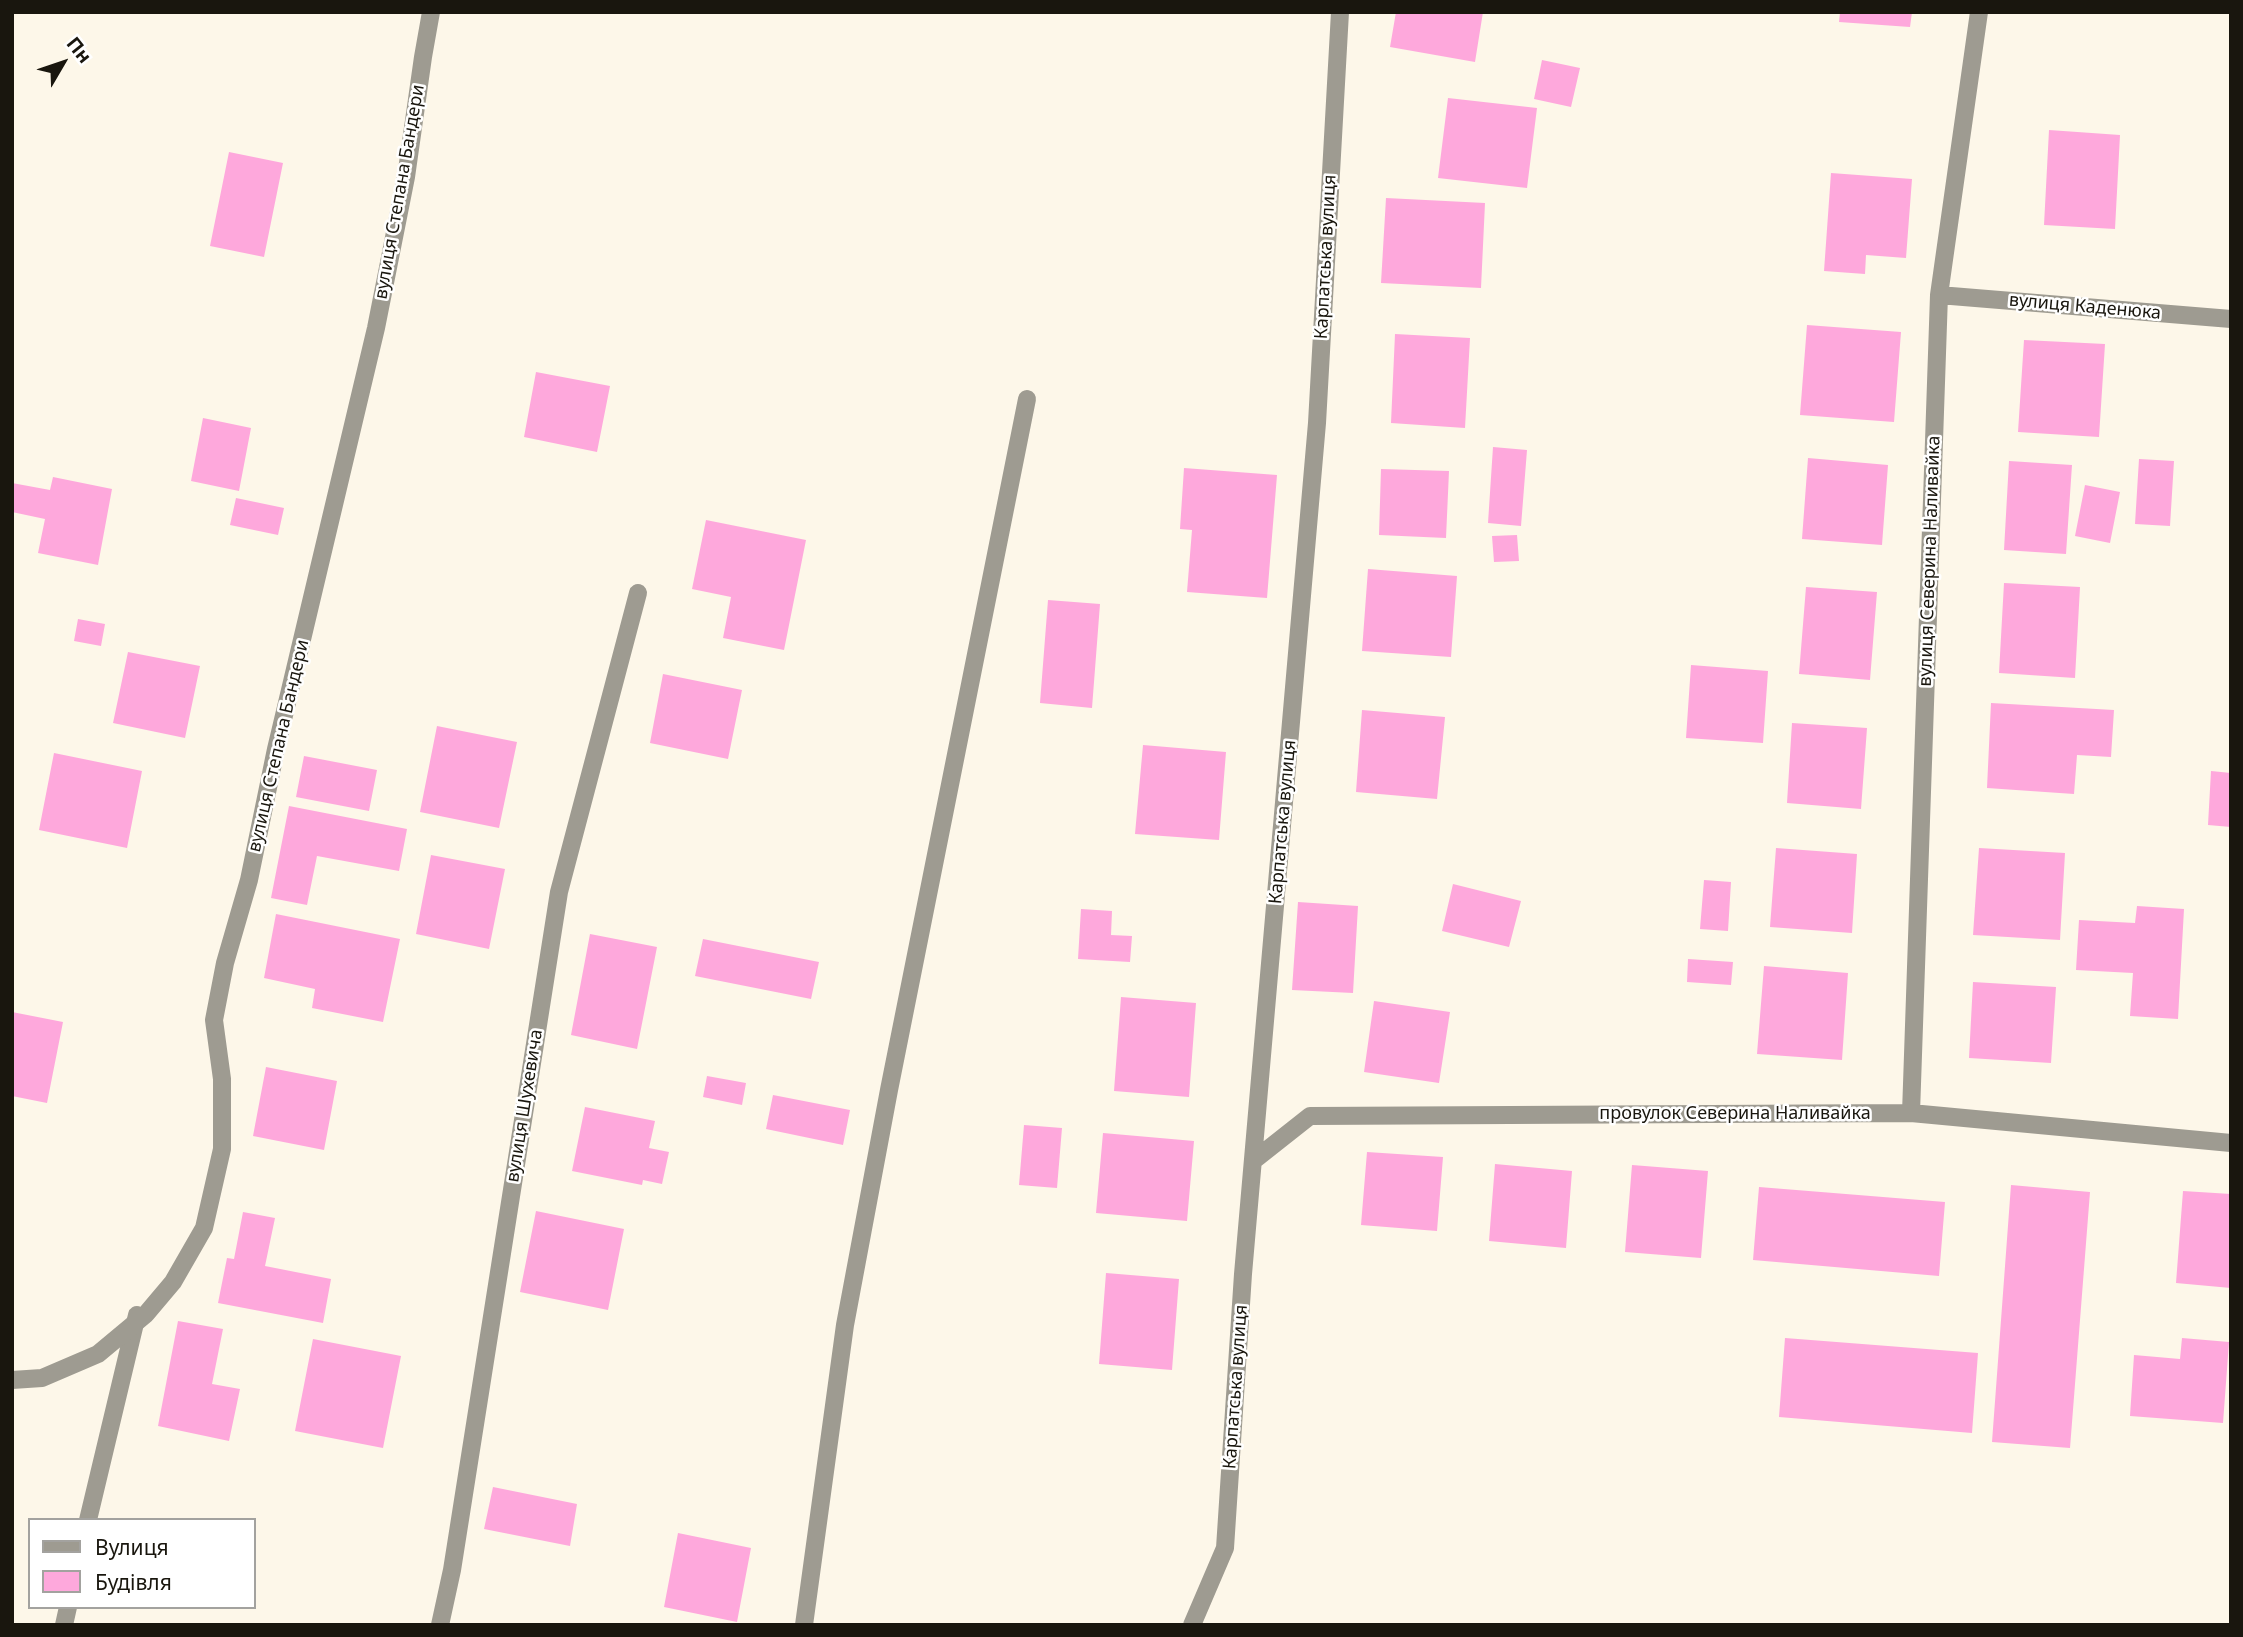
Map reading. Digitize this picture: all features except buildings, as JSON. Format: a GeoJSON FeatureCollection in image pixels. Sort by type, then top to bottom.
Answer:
{"type":"FeatureCollection","features":[{"type":"Feature","properties":{"kind":"street","name":"вулиця Степана Бандери"},"geometry":{"type":"LineString","coordinates":[[12,1380],[42,1378],[98,1354],[173,1282],[204,1228],[222,1149],[222,1079],[214,1020],[225,963],[249,880],[276,749],[376,328],[406,177],[432,12]]}},
{"type":"Feature","properties":{"kind":"street","name":"Карпатська вулиця"},"geometry":{"type":"LineString","coordinates":[[1192,1625],[1225,1548],[1243,1275],[1317,422],[1340,12]]}},
{"type":"Feature","properties":{"kind":"street","name":"вулиця Северина Наливайка"},"geometry":{"type":"LineString","coordinates":[[1911,1113],[1939,295],[1979,12]]}},
{"type":"Feature","properties":{"kind":"street","name":"вулиця Каденюка"},"geometry":{"type":"LineString","coordinates":[[1939,295],[2231,319]]}},
{"type":"Feature","properties":{"kind":"street"},"geometry":{"type":"LineString","coordinates":[[804,1625],[845,1325],[889,1090],[1027,399]]}},
{"type":"Feature","properties":{"kind":"street","name":"вулиця Шухевича"},"geometry":{"type":"LineString","coordinates":[[440,1625],[452,1570],[559,892],[638,593]]}},
{"type":"Feature","properties":{"kind":"street","name":"провулок Северина Наливайка"},"geometry":{"type":"LineString","coordinates":[[1253,1161],[1310,1116],[1911,1113],[2231,1143]]}},
{"type":"Feature","properties":{"kind":"street"},"geometry":{"type":"LineString","coordinates":[[88,1518],[136,1319]]}}]}
